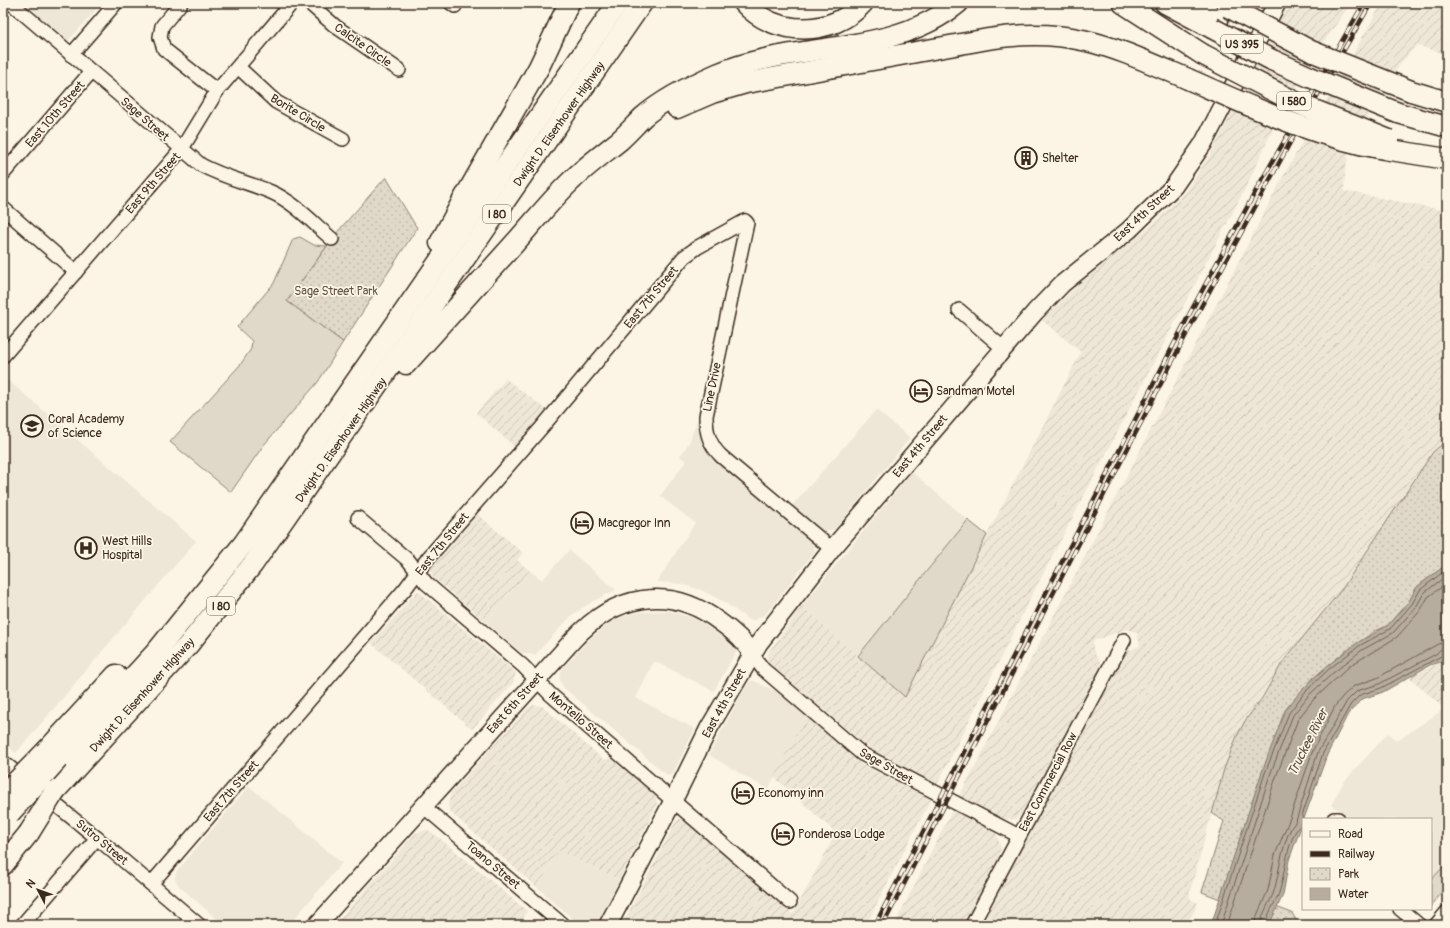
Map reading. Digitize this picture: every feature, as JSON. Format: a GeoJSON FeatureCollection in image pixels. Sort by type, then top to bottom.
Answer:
{"type":"FeatureCollection","features":[{"type":"Feature","properties":{"kind":"highway"},"geometry":{"type":"LineString","coordinates":[[420,291],[449,225],[539,68],[569,3]]}},
{"type":"Feature","properties":{"kind":"highway","name":"Dwight D. Eisenhower Highway"},"geometry":{"type":"LineString","coordinates":[[3,848],[13,818],[59,760],[157,651],[210,588],[271,506],[618,3]]}},
{"type":"Feature","properties":{"kind":"highway","name":"Dwight D. Eisenhower Highway"},"geometry":{"type":"LineString","coordinates":[[13,818],[55,791],[59,760],[179,655],[231,593],[278,530],[642,3]]}},
{"type":"Feature","properties":{"kind":"highway"},"geometry":{"type":"LineString","coordinates":[[744,3],[758,15],[770,22],[797,29],[812,28],[838,22],[848,16],[863,3]]}},
{"type":"Feature","properties":{"kind":"highway"},"geometry":{"type":"LineString","coordinates":[[351,425],[562,190],[650,112],[692,86],[719,74],[775,56],[875,41],[897,35],[920,27],[939,17],[958,3]]}},
{"type":"Feature","properties":{"kind":"highway"},"geometry":{"type":"LineString","coordinates":[[1112,3],[1152,23]]}},
{"type":"Feature","properties":{"kind":"highway"},"geometry":{"type":"LineString","coordinates":[[1123,3],[1152,23]]}},
{"type":"Feature","properties":{"kind":"highway","name":"US 395"},"geometry":{"type":"LineString","coordinates":[[1165,3],[1220,15]]}},
{"type":"Feature","properties":{"kind":"highway"},"geometry":{"type":"LineString","coordinates":[[1194,3],[1220,15],[1269,30],[1319,54],[1411,91],[1447,102]]}},
{"type":"Feature","properties":{"kind":"highway","name":"I 580"},"geometry":{"type":"LineString","coordinates":[[1220,15],[1272,60],[1340,90],[1398,112],[1447,127]]}},
{"type":"Feature","properties":{"kind":"highway","name":"I 580"},"geometry":{"type":"LineString","coordinates":[[1152,23],[1202,54],[1299,104],[1386,144]]}},
{"type":"Feature","properties":{"kind":"highway"},"geometry":{"type":"LineString","coordinates":[[619,140],[663,114],[696,99],[729,88],[764,80],[1005,36],[1046,34],[1092,41],[1114,48],[1303,128],[1335,138],[1386,144],[1447,158]]}},
{"type":"Feature","properties":{"kind":"highway"},"geometry":{"type":"LineString","coordinates":[[3,865],[13,818]]}},
{"type":"Feature","properties":{"kind":"main road","name":"East 4th Street"},"geometry":{"type":"LineString","coordinates":[[608,925],[674,800],[709,728],[752,654],[785,608],[832,549],[1003,348],[1062,284],[1129,230],[1174,186],[1203,144],[1277,3]]}},
{"type":"Feature","properties":{"kind":"main road","name":"East 6th Street"},"geometry":{"type":"LineString","coordinates":[[317,925],[585,626],[596,618],[623,604],[638,600],[658,598],[671,600],[698,608],[713,616],[741,639],[752,654]]}},
{"type":"Feature","properties":{"kind":"street","name":"Sage Street"},"geometry":{"type":"LineString","coordinates":[[11,3],[181,150],[201,165],[218,174],[281,197],[332,239]]}},
{"type":"Feature","properties":{"kind":"street"},"geometry":{"type":"LineString","coordinates":[[71,55],[116,3]]}},
{"type":"Feature","properties":{"kind":"street"},"geometry":{"type":"LineString","coordinates":[[181,3],[162,26],[160,37],[164,49],[217,91]]}},
{"type":"Feature","properties":{"kind":"street","name":"East 9th Street"},"geometry":{"type":"LineString","coordinates":[[3,356],[181,150],[217,91],[292,3]]}},
{"type":"Feature","properties":{"kind":"street","name":"Calcite Circle"},"geometry":{"type":"LineString","coordinates":[[309,3],[336,26],[399,70]]}},
{"type":"Feature","properties":{"kind":"street","name":"Borite Circle"},"geometry":{"type":"LineString","coordinates":[[238,67],[276,102],[342,139]]}},
{"type":"Feature","properties":{"kind":"street","name":"East 10th Street"},"geometry":{"type":"LineString","coordinates":[[3,174],[91,72]]}},
{"type":"Feature","properties":{"kind":"street"},"geometry":{"type":"LineString","coordinates":[[3,208],[76,272]]}},
{"type":"Feature","properties":{"kind":"street","name":"Line Drive"},"geometry":{"type":"LineString","coordinates":[[745,221],[747,223],[706,416],[709,439],[721,456],[832,549]]}},
{"type":"Feature","properties":{"kind":"street","name":"East 7th Street"},"geometry":{"type":"LineString","coordinates":[[151,884],[406,589],[418,572],[684,257],[698,247],[745,221]]}},
{"type":"Feature","properties":{"kind":"street"},"geometry":{"type":"LineString","coordinates":[[959,310],[1003,348]]}},
{"type":"Feature","properties":{"kind":"street","name":"Montello Street"},"geometry":{"type":"LineString","coordinates":[[358,518],[409,561],[426,583],[522,664],[550,694],[790,902]]}},
{"type":"Feature","properties":{"kind":"street","name":"East Commercial Row"},"geometry":{"type":"LineString","coordinates":[[972,925],[1124,640]]}},
{"type":"Feature","properties":{"kind":"street","name":"Sage Street"},"geometry":{"type":"LineString","coordinates":[[752,654],[763,669],[862,754],[1019,836]]}},
{"type":"Feature","properties":{"kind":"street","name":"Sutro Street"},"geometry":{"type":"LineString","coordinates":[[3,762],[97,838],[199,925]]}},
{"type":"Feature","properties":{"kind":"street","name":"Toano Street"},"geometry":{"type":"LineString","coordinates":[[423,806],[563,925]]}},
{"type":"Feature","properties":{"kind":"street"},"geometry":{"type":"LineString","coordinates":[[22,925],[97,838]]}},
{"type":"Feature","properties":{"kind":"street"},"geometry":{"type":"LineString","coordinates":[[1401,910],[1419,925]]}},
{"type":"Feature","properties":{"kind":"street"},"geometry":{"type":"LineString","coordinates":[[1436,925],[1447,912]]}},
{"type":"Feature","properties":{"kind":"shaded area"},"geometry":{"type":"Polygon","coordinates":[[[23,3],[102,3],[68,41],[23,3]]]}},
{"type":"Feature","properties":{"kind":"shaded area"},"geometry":{"type":"Polygon","coordinates":[[[1289,3],[1351,3],[1323,43],[1276,123],[1247,185],[1031,597],[937,785],[881,756],[864,744],[768,662],[767,656],[802,606],[858,656],[968,520],[987,535],[1081,352],[1042,320],[1081,282],[1151,226],[1185,192],[1210,155],[1289,3]]]}},
{"type":"Feature","properties":{"kind":"shaded area"},"geometry":{"type":"Polygon","coordinates":[[[1382,3],[1447,3],[1447,55],[1417,45],[1400,64],[1350,147],[1345,171],[1344,191],[1447,211],[1447,440],[1433,453],[1342,589],[1282,663],[1237,736],[1224,769],[1190,892],[1190,899],[1198,903],[1187,925],[982,925],[1038,814],[1125,652],[1140,646],[1137,633],[1128,629],[1093,641],[1095,654],[1103,666],[1039,787],[1023,812],[1016,819],[1003,819],[959,797],[1286,171],[1382,3]]]}},
{"type":"Feature","properties":{"kind":"shaded area"},"geometry":{"type":"Polygon","coordinates":[[[3,376],[196,541],[16,753],[3,742],[3,376]]]}},
{"type":"Feature","properties":{"kind":"shaded area"},"geometry":{"type":"Polygon","coordinates":[[[506,379],[547,410],[515,447],[476,413],[506,379]]]}},
{"type":"Feature","properties":{"kind":"shaded area"},"geometry":{"type":"Polygon","coordinates":[[[876,410],[910,438],[835,529],[824,531],[792,506],[876,410]]]}},
{"type":"Feature","properties":{"kind":"shaded area"},"geometry":{"type":"Polygon","coordinates":[[[700,412],[700,427],[702,435],[808,537],[814,546],[815,551],[766,614],[754,620],[749,620],[724,602],[701,590],[681,584],[657,582],[695,523],[660,496],[686,461],[680,456],[689,443],[700,412]]]}},
{"type":"Feature","properties":{"kind":"shaded area"},"geometry":{"type":"Polygon","coordinates":[[[912,472],[968,520],[858,656],[802,606],[912,472]]]}},
{"type":"Feature","properties":{"kind":"shaded area"},"geometry":{"type":"Polygon","coordinates":[[[476,513],[523,553],[517,560],[530,571],[486,622],[433,577],[430,569],[476,513]]]}},
{"type":"Feature","properties":{"kind":"shaded area"},"geometry":{"type":"Polygon","coordinates":[[[569,550],[616,590],[593,601],[572,615],[535,655],[522,653],[486,622],[530,571],[542,580],[569,550]]]}},
{"type":"Feature","properties":{"kind":"shaded area"},"geometry":{"type":"Polygon","coordinates":[[[418,591],[516,673],[513,683],[472,729],[371,643],[418,591]]]}},
{"type":"Feature","properties":{"kind":"shaded area"},"geometry":{"type":"Polygon","coordinates":[[[669,611],[691,617],[709,626],[737,650],[714,691],[654,661],[636,698],[695,729],[672,775],[668,776],[563,687],[560,681],[560,676],[562,669],[591,638],[611,622],[623,616],[640,612],[669,611]]]}},
{"type":"Feature","properties":{"kind":"shaded area"},"geometry":{"type":"Polygon","coordinates":[[[1447,655],[1447,711],[1409,677],[1441,662],[1447,655]]]}},
{"type":"Feature","properties":{"kind":"shaded area"},"geometry":{"type":"Polygon","coordinates":[[[750,681],[754,681],[780,693],[805,715],[768,790],[709,755],[750,681]]]}},
{"type":"Feature","properties":{"kind":"shaded area"},"geometry":{"type":"Polygon","coordinates":[[[533,705],[542,706],[604,760],[611,758],[656,797],[657,805],[619,880],[558,851],[538,888],[450,812],[448,805],[451,793],[529,707],[533,705]]]}},
{"type":"Feature","properties":{"kind":"shaded area"},"geometry":{"type":"Polygon","coordinates":[[[1444,709],[1447,711],[1447,889],[1432,907],[1432,818],[1350,818],[1331,805],[1343,783],[1388,733],[1397,741],[1444,709]]]}},
{"type":"Feature","properties":{"kind":"shaded area"},"geometry":{"type":"Polygon","coordinates":[[[805,715],[863,765],[931,799],[866,925],[622,925],[678,819],[683,819],[793,914],[836,833],[774,777],[805,715]]]}},
{"type":"Feature","properties":{"kind":"shaded area"},"geometry":{"type":"Polygon","coordinates":[[[249,786],[342,863],[289,925],[224,925],[179,886],[175,879],[176,872],[249,786]]]}},
{"type":"Feature","properties":{"kind":"shaded area"},"geometry":{"type":"Polygon","coordinates":[[[953,809],[990,828],[996,833],[1001,848],[999,856],[964,925],[894,925],[953,809]]]}},
{"type":"Feature","properties":{"kind":"shaded area"},"geometry":{"type":"Polygon","coordinates":[[[427,830],[437,836],[527,911],[519,925],[334,925],[416,833],[427,830]]]}},
{"type":"Feature","properties":{"kind":"shaded area"},"geometry":{"type":"Polygon","coordinates":[[[558,851],[619,880],[596,925],[580,925],[538,888],[558,851]]]}},
{"type":"Feature","properties":{"kind":"green space","name":"Sage Street Park"},"geometry":{"type":"Polygon","coordinates":[[[386,177],[417,228],[343,342],[287,301],[339,230],[386,177]]]}},
{"type":"Feature","properties":{"kind":"green space"},"geometry":{"type":"Polygon","coordinates":[[[300,237],[314,245],[327,246],[287,301],[343,342],[318,382],[263,446],[231,492],[170,442],[240,365],[251,349],[252,341],[237,327],[274,283],[293,239],[300,237]]]}},
{"type":"Feature","properties":{"kind":"green space"},"geometry":{"type":"Polygon","coordinates":[[[1447,440],[1447,564],[1417,587],[1409,601],[1387,626],[1375,631],[1342,654],[1313,678],[1295,699],[1262,772],[1220,899],[1202,892],[1224,821],[1212,814],[1224,769],[1237,736],[1245,721],[1262,698],[1282,663],[1342,589],[1433,452],[1447,440]]]}},
{"type":"Feature","properties":{"kind":"green space"},"geometry":{"type":"Polygon","coordinates":[[[968,520],[987,535],[905,697],[858,656],[968,520]]]}},
{"type":"Feature","properties":{"kind":"green space"},"geometry":{"type":"Polygon","coordinates":[[[1447,863],[1447,885],[1432,906],[1432,879],[1447,863]]]}},
{"type":"Feature","properties":{"kind":"green space"},"geometry":{"type":"Polygon","coordinates":[[[1276,907],[1292,913],[1299,925],[1268,925],[1276,907]]]}},
{"type":"Feature","properties":{"kind":"water","name":"Truckee River"},"geometry":{"type":"Polygon","coordinates":[[[1447,564],[1447,655],[1441,662],[1430,665],[1383,692],[1362,699],[1348,714],[1327,755],[1304,818],[1302,818],[1302,824],[1289,860],[1283,895],[1270,923],[1268,925],[1211,925],[1262,772],[1285,710],[1302,690],[1327,666],[1357,643],[1387,626],[1409,601],[1417,587],[1447,564]]]}},
{"type":"Feature","properties":{"kind":"railway"},"geometry":{"type":"LineString","coordinates":[[875,925],[1190,313],[1259,185],[1364,3]]}},
{"type":"Feature","properties":{"kind":"railway"},"geometry":{"type":"LineString","coordinates":[[883,925],[1190,327],[1292,139],[1371,3]]}},
{"type":"Feature","properties":{"kind":"place","name":"Shelter"},"geometry":{"type":"Point","coordinates":[1026,158]}},
{"type":"Feature","properties":{"kind":"place","name":"Sandman Motel"},"geometry":{"type":"Point","coordinates":[921,391]}},
{"type":"Feature","properties":{"kind":"place","name":"Coral Academy of Science"},"geometry":{"type":"Point","coordinates":[32,426]}},
{"type":"Feature","properties":{"kind":"place","name":"Macgregor Inn"},"geometry":{"type":"Point","coordinates":[582,523]}},
{"type":"Feature","properties":{"kind":"place","name":"West Hills Hospital"},"geometry":{"type":"Point","coordinates":[86,548]}},
{"type":"Feature","properties":{"kind":"place","name":"Economy inn"},"geometry":{"type":"Point","coordinates":[743,793]}},
{"type":"Feature","properties":{"kind":"place","name":"Ponderosa Lodge"},"geometry":{"type":"Point","coordinates":[783,834]}}]}
